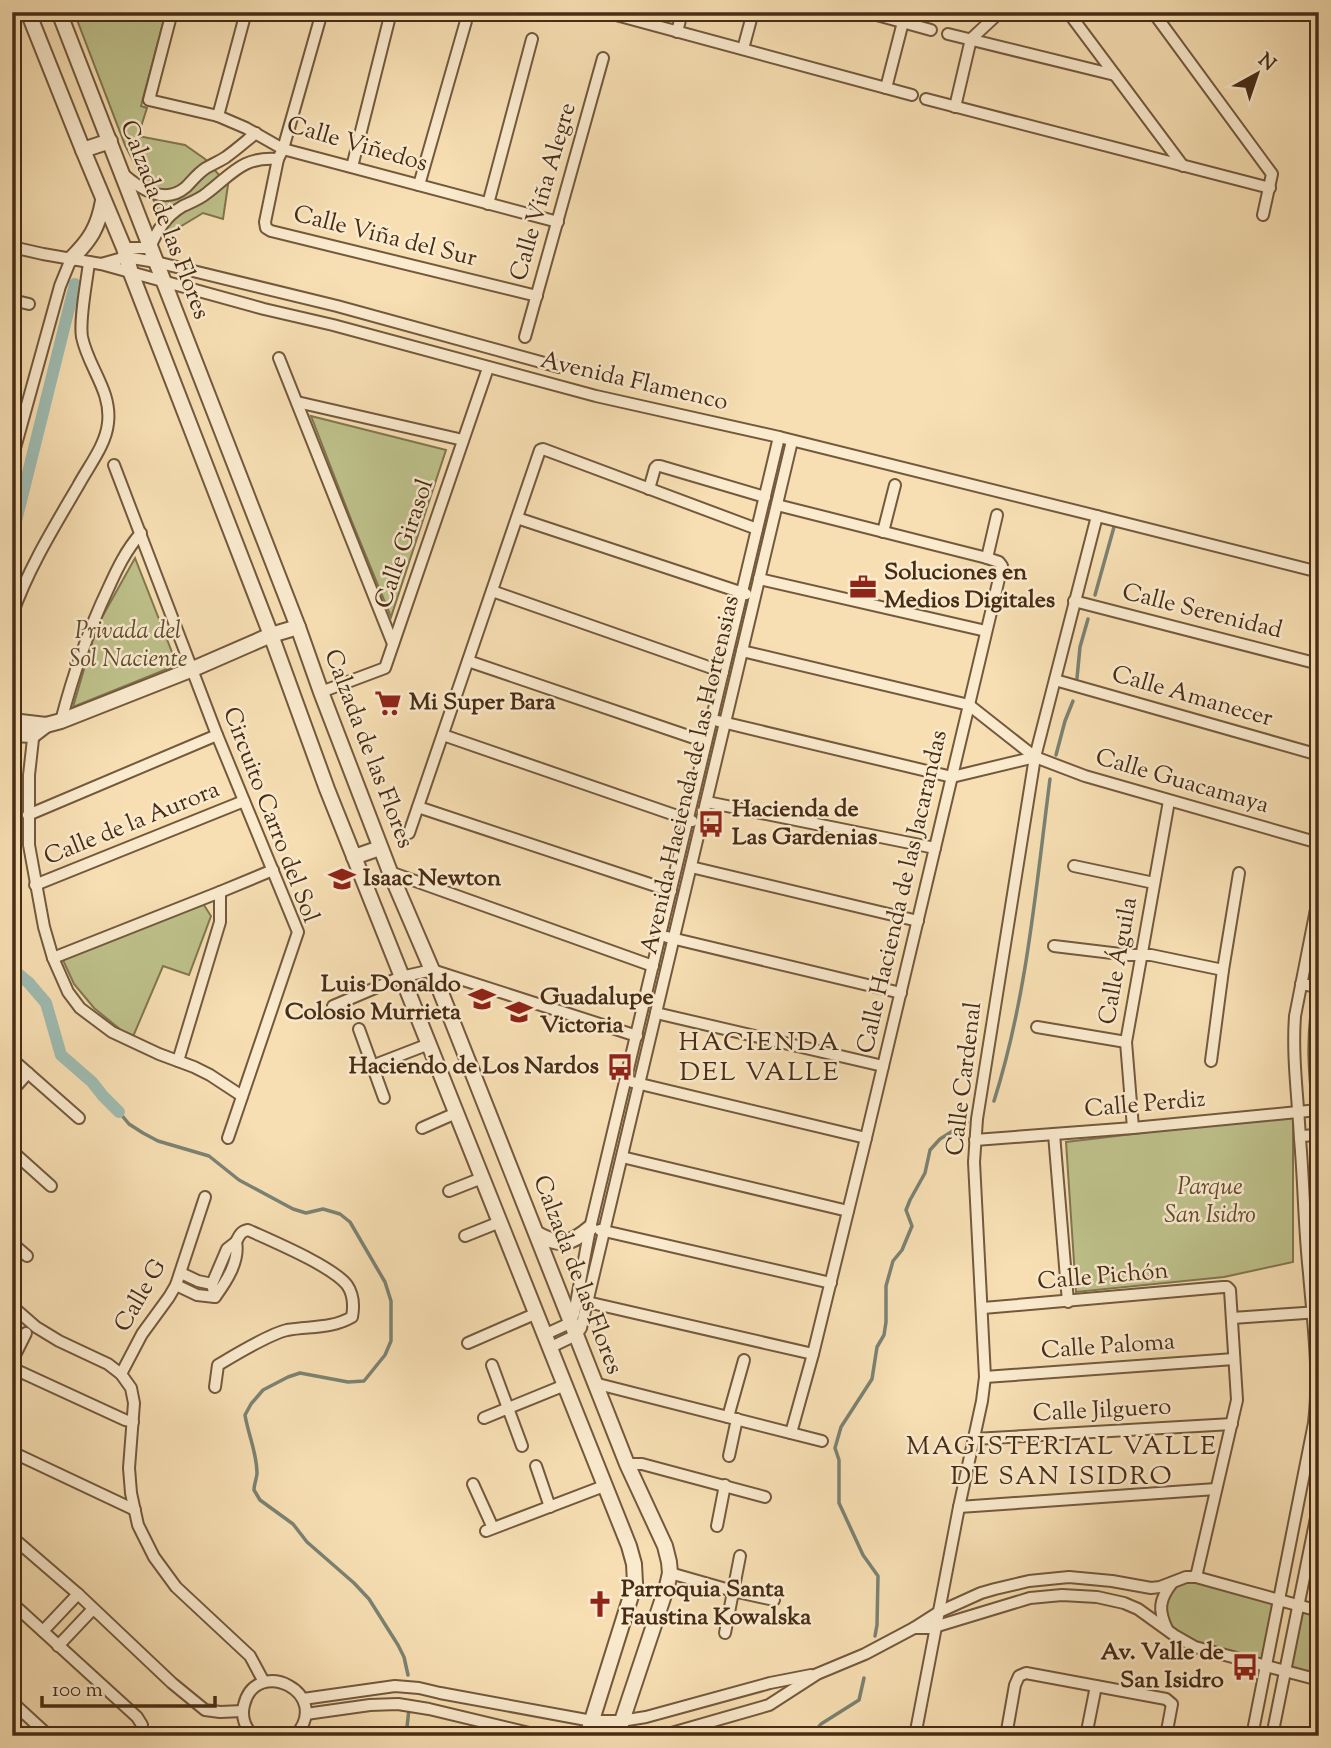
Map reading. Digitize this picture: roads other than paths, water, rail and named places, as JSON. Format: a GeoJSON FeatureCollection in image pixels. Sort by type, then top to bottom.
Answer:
{"type":"FeatureCollection","features":[{"type":"Feature","properties":{"kind":"street","name":"Calzada de las Flores"},"geometry":{"type":"LineString","coordinates":[[29,12],[125,253],[327,789],[629,1546],[635,1583],[587,1736]]}},
{"type":"Feature","properties":{"kind":"street","name":"Calzada de las Flores"},"geometry":{"type":"LineString","coordinates":[[59,12],[298,626],[380,848],[432,970],[627,1464],[665,1546],[670,1573]]}},
{"type":"Feature","properties":{"kind":"street","name":"Calle Viñedos"},"geometry":{"type":"LineString","coordinates":[[172,12],[149,100],[219,116],[256,133],[281,154],[352,167],[558,222]]}},
{"type":"Feature","properties":{"kind":"street"},"geometry":{"type":"LineString","coordinates":[[219,116],[246,12]]}},
{"type":"Feature","properties":{"kind":"street"},"geometry":{"type":"LineString","coordinates":[[153,255],[160,226],[168,218],[198,200],[234,170],[250,161],[281,154],[322,12]]}},
{"type":"Feature","properties":{"kind":"street"},"geometry":{"type":"LineString","coordinates":[[352,167],[391,12]]}},
{"type":"Feature","properties":{"kind":"street"},"geometry":{"type":"LineString","coordinates":[[605,12],[912,95]]}},
{"type":"Feature","properties":{"kind":"street"},"geometry":{"type":"LineString","coordinates":[[677,32],[682,12]]}},
{"type":"Feature","properties":{"kind":"street"},"geometry":{"type":"LineString","coordinates":[[743,50],[752,12]]}},
{"type":"Feature","properties":{"kind":"street"},"geometry":{"type":"LineString","coordinates":[[866,12],[931,30]]}},
{"type":"Feature","properties":{"kind":"street"},"geometry":{"type":"LineString","coordinates":[[955,107],[971,39],[1000,12]]}},
{"type":"Feature","properties":{"kind":"street"},"geometry":{"type":"LineString","coordinates":[[1068,12],[1183,166]]}},
{"type":"Feature","properties":{"kind":"street"},"geometry":{"type":"LineString","coordinates":[[1153,12],[1272,174],[1264,215]]}},
{"type":"Feature","properties":{"kind":"street"},"geometry":{"type":"LineString","coordinates":[[419,185],[466,21]]}},
{"type":"Feature","properties":{"kind":"street"},"geometry":{"type":"LineString","coordinates":[[886,88],[903,22]]}},
{"type":"Feature","properties":{"kind":"street"},"geometry":{"type":"LineString","coordinates":[[948,34],[1115,75]]}},
{"type":"Feature","properties":{"kind":"street"},"geometry":{"type":"LineString","coordinates":[[488,204],[531,39]]}},
{"type":"Feature","properties":{"kind":"street","name":"Calle Viña Alegre"},"geometry":{"type":"LineString","coordinates":[[525,337],[603,58]]}},
{"type":"Feature","properties":{"kind":"street"},"geometry":{"type":"LineString","coordinates":[[926,99],[1269,188]]}},
{"type":"Feature","properties":{"kind":"street"},"geometry":{"type":"LineString","coordinates":[[122,172],[144,190],[172,194],[205,169],[224,159],[256,133]]}},
{"type":"Feature","properties":{"kind":"street"},"geometry":{"type":"LineString","coordinates":[[83,150],[110,141]]}},
{"type":"Feature","properties":{"kind":"street"},"geometry":{"type":"LineString","coordinates":[[243,144],[250,161]]}},
{"type":"Feature","properties":{"kind":"street","name":"Calle Viña del Sur"},"geometry":{"type":"LineString","coordinates":[[281,154],[265,225],[271,231],[537,296]]}},
{"type":"Feature","properties":{"kind":"street"},"geometry":{"type":"LineString","coordinates":[[160,194],[168,218]]}},
{"type":"Feature","properties":{"kind":"street"},"geometry":{"type":"LineString","coordinates":[[12,458],[60,286],[71,259],[96,228],[103,201]]}},
{"type":"Feature","properties":{"kind":"street","name":"Avenida Flamenco"},"geometry":{"type":"LineString","coordinates":[[12,247],[95,263],[596,396],[779,437],[1319,572]]}},
{"type":"Feature","properties":{"kind":"street"},"geometry":{"type":"LineString","coordinates":[[12,615],[34,562],[100,447],[108,425],[106,396],[82,338],[81,327],[95,263],[125,253]]}},
{"type":"Feature","properties":{"kind":"street","name":"Avenida Flamenco"},"geometry":{"type":"LineString","coordinates":[[125,253],[153,255],[559,367]]}},
{"type":"Feature","properties":{"kind":"street"},"geometry":{"type":"LineString","coordinates":[[12,300],[29,304]]}},
{"type":"Feature","properties":{"kind":"street"},"geometry":{"type":"LineString","coordinates":[[333,325],[337,306]]}},
{"type":"Feature","properties":{"kind":"street"},"geometry":{"type":"LineString","coordinates":[[279,359],[393,644]]}},
{"type":"Feature","properties":{"kind":"street","name":"Calle Girasol"},"geometry":{"type":"LineString","coordinates":[[321,692],[385,668],[488,368]]}},
{"type":"Feature","properties":{"kind":"street"},"geometry":{"type":"LineString","coordinates":[[297,402],[463,440]]}},
{"type":"Feature","properties":{"kind":"street","name":"Avenida Hacienda de las Hortensias"},"geometry":{"type":"LineString","coordinates":[[779,437],[626,1080],[597,1229],[581,1328],[573,1329],[574,1314],[597,1229],[622,1157],[792,441]]}},
{"type":"Feature","properties":{"kind":"street"},"geometry":{"type":"LineString","coordinates":[[408,833],[540,450],[757,528]]}},
{"type":"Feature","properties":{"kind":"street","name":"Circuito Carro del Sol"},"geometry":{"type":"LineString","coordinates":[[114,465],[217,735],[298,932],[228,1138]]}},
{"type":"Feature","properties":{"kind":"street"},"geometry":{"type":"LineString","coordinates":[[649,489],[655,468],[660,466],[765,497]]}},
{"type":"Feature","properties":{"kind":"street"},"geometry":{"type":"LineString","coordinates":[[883,532],[895,485]]}},
{"type":"Feature","properties":{"kind":"street"},"geometry":{"type":"LineString","coordinates":[[777,505],[987,558],[997,515]]}},
{"type":"Feature","properties":{"kind":"street","name":"Calle Cardenal"},"geometry":{"type":"LineString","coordinates":[[915,1736],[985,1377],[974,1162],[979,1106],[1035,757],[1097,516]]}},
{"type":"Feature","properties":{"kind":"street"},"geometry":{"type":"LineString","coordinates":[[517,517],[755,596]]}},
{"type":"Feature","properties":{"kind":"street"},"geometry":{"type":"LineString","coordinates":[[61,721],[84,643],[98,609],[127,551],[141,533]]}},
{"type":"Feature","properties":{"kind":"street","name":"Calle Hacienda de las Jacarandas"},"geometry":{"type":"LineString","coordinates":[[791,1433],[831,1283],[986,631],[1001,564],[987,558]]}},
{"type":"Feature","properties":{"kind":"street"},"geometry":{"type":"LineString","coordinates":[[760,579],[986,631]]}},
{"type":"Feature","properties":{"kind":"street"},"geometry":{"type":"LineString","coordinates":[[492,591],[723,672]]}},
{"type":"Feature","properties":{"kind":"street","name":"Calle Serenidad"},"geometry":{"type":"LineString","coordinates":[[1074,601],[1319,664]]}},
{"type":"Feature","properties":{"kind":"street"},"geometry":{"type":"LineString","coordinates":[[12,734],[61,721],[298,626]]}},
{"type":"Feature","properties":{"kind":"street"},"geometry":{"type":"LineString","coordinates":[[742,652],[969,705]]}},
{"type":"Feature","properties":{"kind":"street"},"geometry":{"type":"LineString","coordinates":[[468,660],[706,742]]}},
{"type":"Feature","properties":{"kind":"street","name":"Calle Amanecer"},"geometry":{"type":"LineString","coordinates":[[1055,680],[1319,755]]}},
{"type":"Feature","properties":{"kind":"street","name":"Calle Guacamaya"},"geometry":{"type":"LineString","coordinates":[[969,705],[1035,757],[1085,776],[1319,843]]}},
{"type":"Feature","properties":{"kind":"street"},"geometry":{"type":"LineString","coordinates":[[712,719],[952,777],[1035,757]]}},
{"type":"Feature","properties":{"kind":"street"},"geometry":{"type":"LineString","coordinates":[[12,721],[38,727]]}},
{"type":"Feature","properties":{"kind":"street"},"geometry":{"type":"LineString","coordinates":[[38,727],[28,815],[29,845],[44,927],[53,958],[68,992],[80,1008],[112,1032],[209,1075],[242,1096]]}},
{"type":"Feature","properties":{"kind":"street"},"geometry":{"type":"LineString","coordinates":[[28,815],[217,735]]}},
{"type":"Feature","properties":{"kind":"street"},"geometry":{"type":"LineString","coordinates":[[443,735],[701,823]]}},
{"type":"Feature","properties":{"kind":"street","name":"Calle de la Aurora"},"geometry":{"type":"LineString","coordinates":[[35,885],[244,801]]}},
{"type":"Feature","properties":{"kind":"street","name":"Calle Águila"},"geometry":{"type":"LineString","coordinates":[[1133,1128],[1126,1042],[1169,801]]}},
{"type":"Feature","properties":{"kind":"street"},"geometry":{"type":"LineString","coordinates":[[707,802],[935,848]]}},
{"type":"Feature","properties":{"kind":"street"},"geometry":{"type":"LineString","coordinates":[[418,807],[671,891]]}},
{"type":"Feature","properties":{"kind":"street"},"geometry":{"type":"LineString","coordinates":[[354,857],[380,848]]}},
{"type":"Feature","properties":{"kind":"street"},"geometry":{"type":"LineString","coordinates":[[1074,866],[1154,883]]}},
{"type":"Feature","properties":{"kind":"street"},"geometry":{"type":"LineString","coordinates":[[691,867],[918,921]]}},
{"type":"Feature","properties":{"kind":"street"},"geometry":{"type":"LineString","coordinates":[[53,958],[273,870]]}},
{"type":"Feature","properties":{"kind":"street"},"geometry":{"type":"LineString","coordinates":[[390,872],[653,966]]}},
{"type":"Feature","properties":{"kind":"street"},"geometry":{"type":"LineString","coordinates":[[1212,1061],[1239,873]]}},
{"type":"Feature","properties":{"kind":"street"},"geometry":{"type":"LineString","coordinates":[[178,1061],[220,922],[220,892]]}},
{"type":"Feature","properties":{"kind":"street"},"geometry":{"type":"LineString","coordinates":[[1252,1736],[1317,1398],[1316,1312],[1308,1267],[1293,1036],[1319,894]]}},
{"type":"Feature","properties":{"kind":"street"},"geometry":{"type":"LineString","coordinates":[[661,935],[901,993]]}},
{"type":"Feature","properties":{"kind":"street"},"geometry":{"type":"LineString","coordinates":[[1054,946],[1129,956],[1151,955],[1223,970]]}},
{"type":"Feature","properties":{"kind":"street"},"geometry":{"type":"LineString","coordinates":[[333,1006],[401,977],[432,970],[637,1036]]}},
{"type":"Feature","properties":{"kind":"street"},"geometry":{"type":"LineString","coordinates":[[1301,984],[1319,987]]}},
{"type":"Feature","properties":{"kind":"street"},"geometry":{"type":"LineString","coordinates":[[1319,997],[1313,1056],[1319,1120]]}},
{"type":"Feature","properties":{"kind":"street"},"geometry":{"type":"LineString","coordinates":[[656,1013],[883,1066]]}},
{"type":"Feature","properties":{"kind":"street"},"geometry":{"type":"LineString","coordinates":[[1037,1027],[1126,1042]]}},
{"type":"Feature","properties":{"kind":"street"},"geometry":{"type":"LineString","coordinates":[[359,1029],[384,1098]]}},
{"type":"Feature","properties":{"kind":"street"},"geometry":{"type":"LineString","coordinates":[[372,1066],[429,1044]]}},
{"type":"Feature","properties":{"kind":"street"},"geometry":{"type":"LineString","coordinates":[[12,1059],[79,1118]]}},
{"type":"Feature","properties":{"kind":"street"},"geometry":{"type":"LineString","coordinates":[[12,1091],[28,1073]]}},
{"type":"Feature","properties":{"kind":"street"},"geometry":{"type":"LineString","coordinates":[[626,1080],[866,1138]]}},
{"type":"Feature","properties":{"kind":"street","name":"Calle Perdiz"},"geometry":{"type":"LineString","coordinates":[[975,1140],[1318,1110]]}},
{"type":"Feature","properties":{"kind":"street"},"geometry":{"type":"LineString","coordinates":[[422,1128],[456,1113]]}},
{"type":"Feature","properties":{"kind":"street"},"geometry":{"type":"LineString","coordinates":[[1054,1135],[1068,1302]]}},
{"type":"Feature","properties":{"kind":"street"},"geometry":{"type":"LineString","coordinates":[[1300,1136],[1319,1135]]}},
{"type":"Feature","properties":{"kind":"street"},"geometry":{"type":"LineString","coordinates":[[12,1151],[51,1186]]}},
{"type":"Feature","properties":{"kind":"street"},"geometry":{"type":"LineString","coordinates":[[622,1157],[848,1211]]}},
{"type":"Feature","properties":{"kind":"street"},"geometry":{"type":"LineString","coordinates":[[449,1191],[482,1178]]}},
{"type":"Feature","properties":{"kind":"street","name":"Calle G"},"geometry":{"type":"LineString","coordinates":[[121,1374],[142,1334],[176,1284],[205,1197]]}},
{"type":"Feature","properties":{"kind":"street"},"geometry":{"type":"LineString","coordinates":[[465,1236],[500,1223]]}},
{"type":"Feature","properties":{"kind":"street"},"geometry":{"type":"LineString","coordinates":[[537,1234],[553,1242],[567,1242],[597,1229],[831,1283]]}},
{"type":"Feature","properties":{"kind":"street"},"geometry":{"type":"LineString","coordinates":[[215,1297],[212,1284],[227,1249],[236,1242],[240,1233],[248,1230],[317,1264],[339,1278],[348,1287],[354,1305],[352,1317],[340,1324],[285,1331],[218,1365],[215,1387]]}},
{"type":"Feature","properties":{"kind":"street"},"geometry":{"type":"LineString","coordinates":[[215,1297],[226,1282],[238,1252],[236,1242]]}},
{"type":"Feature","properties":{"kind":"street"},"geometry":{"type":"LineString","coordinates":[[12,1243],[27,1256]]}},
{"type":"Feature","properties":{"kind":"street"},"geometry":{"type":"LineString","coordinates":[[181,1273],[198,1282],[212,1284]]}},
{"type":"Feature","properties":{"kind":"street"},"geometry":{"type":"LineString","coordinates":[[176,1284],[197,1295],[215,1297]]}},
{"type":"Feature","properties":{"kind":"street","name":"Calle Pichón"},"geometry":{"type":"LineString","coordinates":[[983,1308],[1227,1287],[1230,1290],[1232,1318]]}},
{"type":"Feature","properties":{"kind":"street"},"geometry":{"type":"LineString","coordinates":[[587,1302],[813,1354]]}},
{"type":"Feature","properties":{"kind":"street"},"geometry":{"type":"LineString","coordinates":[[12,1306],[36,1327],[59,1341],[108,1364],[121,1374],[131,1388],[134,1403],[129,1468],[138,1525],[154,1557],[176,1587],[250,1656],[264,1682]]}},
{"type":"Feature","properties":{"kind":"street"},"geometry":{"type":"LineString","coordinates":[[468,1343],[537,1312]]}},
{"type":"Feature","properties":{"kind":"street"},"geometry":{"type":"LineString","coordinates":[[1196,1577],[1237,1401],[1232,1318],[1316,1312]]}},
{"type":"Feature","properties":{"kind":"street"},"geometry":{"type":"LineString","coordinates":[[548,1340],[573,1329]]}},
{"type":"Feature","properties":{"kind":"street"},"geometry":{"type":"LineString","coordinates":[[12,1361],[26,1333]]}},
{"type":"Feature","properties":{"kind":"street","name":"Calle Paloma"},"geometry":{"type":"LineString","coordinates":[[985,1377],[1234,1359]]}},
{"type":"Feature","properties":{"kind":"street"},"geometry":{"type":"LineString","coordinates":[[729,1456],[732,1418],[744,1360]]}},
{"type":"Feature","properties":{"kind":"street"},"geometry":{"type":"LineString","coordinates":[[492,1364],[522,1446]]}},
{"type":"Feature","properties":{"kind":"street"},"geometry":{"type":"LineString","coordinates":[[12,1368],[133,1422]]}},
{"type":"Feature","properties":{"kind":"street"},"geometry":{"type":"LineString","coordinates":[[594,1383],[821,1441]]}},
{"type":"Feature","properties":{"kind":"street"},"geometry":{"type":"LineString","coordinates":[[484,1418],[565,1385]]}},
{"type":"Feature","properties":{"kind":"street","name":"Calle Jilguero"},"geometry":{"type":"LineString","coordinates":[[974,1439],[1232,1424]]}},
{"type":"Feature","properties":{"kind":"street"},"geometry":{"type":"LineString","coordinates":[[12,1452],[135,1510]]}},
{"type":"Feature","properties":{"kind":"street"},"geometry":{"type":"LineString","coordinates":[[627,1464],[642,1464],[765,1497]]}},
{"type":"Feature","properties":{"kind":"street"},"geometry":{"type":"LineString","coordinates":[[536,1466],[550,1507]]}},
{"type":"Feature","properties":{"kind":"street"},"geometry":{"type":"LineString","coordinates":[[473,1484],[489,1529],[604,1486]]}},
{"type":"Feature","properties":{"kind":"street"},"geometry":{"type":"LineString","coordinates":[[718,1526],[724,1485]]}},
{"type":"Feature","properties":{"kind":"street"},"geometry":{"type":"LineString","coordinates":[[959,1507],[1216,1489]]}},
{"type":"Feature","properties":{"kind":"street"},"geometry":{"type":"LineString","coordinates":[[1272,1736],[1319,1503]]}},
{"type":"Feature","properties":{"kind":"street"},"geometry":{"type":"LineString","coordinates":[[12,1536],[205,1710],[243,1711]]}},
{"type":"Feature","properties":{"kind":"street"},"geometry":{"type":"LineString","coordinates":[[725,1633],[740,1556]]}},
{"type":"Feature","properties":{"kind":"street"},"geometry":{"type":"LineString","coordinates":[[1305,1572],[1319,1574]]}},
{"type":"Feature","properties":{"kind":"street"},"geometry":{"type":"LineString","coordinates":[[617,1736],[670,1573],[774,1600]]}},
{"type":"Feature","properties":{"kind":"street"},"geometry":{"type":"LineString","coordinates":[[662,1736],[769,1705],[817,1674],[865,1654],[939,1612],[981,1593],[1013,1584],[1048,1578],[1081,1578],[1152,1588],[1186,1577],[1196,1577],[1319,1611]]}},
{"type":"Feature","properties":{"kind":"street"},"geometry":{"type":"LineString","coordinates":[[1167,1629],[1160,1612],[1161,1605],[1174,1581]]}},
{"type":"Feature","properties":{"kind":"street"},"geometry":{"type":"LineString","coordinates":[[43,1631],[78,1594]]}},
{"type":"Feature","properties":{"kind":"street"},"geometry":{"type":"LineString","coordinates":[[914,1628],[936,1627],[1014,1602],[1047,1596],[1097,1597],[1124,1603],[1146,1614],[1195,1647],[1319,1680]]}},
{"type":"Feature","properties":{"kind":"street"},"geometry":{"type":"LineString","coordinates":[[12,1603],[137,1717],[142,1725],[140,1736]]}},
{"type":"Feature","properties":{"kind":"street"},"geometry":{"type":"LineString","coordinates":[[58,1646],[93,1609]]}},
{"type":"Feature","properties":{"kind":"street"},"geometry":{"type":"LineString","coordinates":[[1006,1736],[1015,1685],[1019,1676],[1026,1673],[1166,1699],[1172,1704],[1166,1736]]}},
{"type":"Feature","properties":{"kind":"street"},"geometry":{"type":"LineString","coordinates":[[303,1699],[395,1686],[419,1688],[592,1721],[621,1721],[646,1717],[769,1683],[817,1674]]}},
{"type":"Feature","properties":{"kind":"street"},"geometry":{"type":"LineString","coordinates":[[250,1735],[243,1718],[244,1703],[251,1690],[264,1682],[272,1681],[287,1684],[303,1699],[306,1714],[295,1736]]}},
{"type":"Feature","properties":{"kind":"street"},"geometry":{"type":"LineString","coordinates":[[1086,1736],[1096,1686]]}},
{"type":"Feature","properties":{"kind":"street"},"geometry":{"type":"LineString","coordinates":[[435,1711],[440,1693]]}},
{"type":"Feature","properties":{"kind":"street"},"geometry":{"type":"LineString","coordinates":[[12,1702],[49,1736]]}},
{"type":"Feature","properties":{"kind":"street"},"geometry":{"type":"LineString","coordinates":[[306,1714],[398,1704],[542,1736]]}},
{"type":"Feature","properties":{"kind":"waterway"},"geometry":{"type":"LineString","coordinates":[[12,537],[75,284]]}},
{"type":"Feature","properties":{"kind":"waterway"},"geometry":{"type":"LineString","coordinates":[[1095,595],[1114,527]]}},
{"type":"Feature","properties":{"kind":"waterway"},"geometry":{"type":"LineString","coordinates":[[1077,678],[1080,647],[1088,619]]}},
{"type":"Feature","properties":{"kind":"waterway"},"geometry":{"type":"LineString","coordinates":[[1056,755],[1073,701]]}},
{"type":"Feature","properties":{"kind":"waterway"},"geometry":{"type":"LineString","coordinates":[[994,1101],[1023,982],[1050,779]]}},
{"type":"Feature","properties":{"kind":"waterway"},"geometry":{"type":"LineString","coordinates":[[12,969],[29,983],[46,1003],[61,1055],[92,1082],[119,1112]]}},
{"type":"Feature","properties":{"kind":"waterway"},"geometry":{"type":"LineString","coordinates":[[119,1112],[129,1124],[143,1133],[158,1141],[209,1156],[239,1180],[293,1209],[306,1213],[323,1209],[340,1214],[350,1222],[385,1282],[391,1301],[391,1341],[385,1355],[364,1381],[348,1382],[300,1373],[263,1390],[245,1415],[257,1466],[254,1490],[260,1500],[293,1524],[307,1542],[369,1599],[398,1645],[408,1675]]}},
{"type":"Feature","properties":{"kind":"waterway"},"geometry":{"type":"LineString","coordinates":[[875,1636],[878,1576],[863,1555],[839,1503],[839,1460],[835,1448],[841,1427],[872,1379],[877,1347],[884,1335],[886,1322],[886,1286],[893,1261],[902,1250],[912,1226],[906,1210],[925,1173],[930,1150],[940,1139],[967,1122]]}},
{"type":"Feature","properties":{"kind":"waterway"},"geometry":{"type":"LineString","coordinates":[[811,1736],[821,1724],[859,1700],[864,1678]]}},
{"type":"Feature","properties":{"kind":"waterway"},"geometry":{"type":"LineString","coordinates":[[406,1736],[409,1709]]}},
{"type":"Feature","properties":{"kind":"waterway"},"geometry":{"type":"LineString","coordinates":[[433,1736],[464,1729]]}},
{"type":"Feature","properties":{"kind":"place","name":"Soluciones en Medios Digitales"},"geometry":{"type":"Point","coordinates":[863,587]}},
{"type":"Feature","properties":{"kind":"place","name":"Mi Super Bara"},"geometry":{"type":"Point","coordinates":[388,703]}},
{"type":"Feature","properties":{"kind":"place","name":"Hacienda de Las Gardenias"},"geometry":{"type":"Point","coordinates":[711,824]}},
{"type":"Feature","properties":{"kind":"place","name":"Isaac Newton"},"geometry":{"type":"Point","coordinates":[342,879]}},
{"type":"Feature","properties":{"kind":"place","name":"Luis Donaldo Colosio Murrieta"},"geometry":{"type":"Point","coordinates":[482,999]}},
{"type":"Feature","properties":{"kind":"place","name":"Guadalupe Victoria"},"geometry":{"type":"Point","coordinates":[519,1012]}},
{"type":"Feature","properties":{"kind":"place","name":"Haciendo de Los Nardos"},"geometry":{"type":"Point","coordinates":[620,1067]}},
{"type":"Feature","properties":{"kind":"place","name":"Parroquia Santa Faustina Kowalska"},"geometry":{"type":"Point","coordinates":[600,1604]}},
{"type":"Feature","properties":{"kind":"place","name":"Av. Valle de San Isidro"},"geometry":{"type":"Point","coordinates":[1245,1667]}},
{"type":"Feature","properties":{"kind":"district","name":"HACIENDA DEL VALLE"},"geometry":{"type":"Point","coordinates":[760,1058]}},
{"type":"Feature","properties":{"kind":"district","name":"MAGISTERIAL VALLE DE SAN ISIDRO"},"geometry":{"type":"Point","coordinates":[1062,1462]}},
{"type":"Feature","properties":{"kind":"park label","name":"Privada del Sol Naciente"},"geometry":{"type":"Point","coordinates":[128,646]}},
{"type":"Feature","properties":{"kind":"park label","name":"Parque San Isidro"},"geometry":{"type":"Point","coordinates":[1210,1202]}}]}
